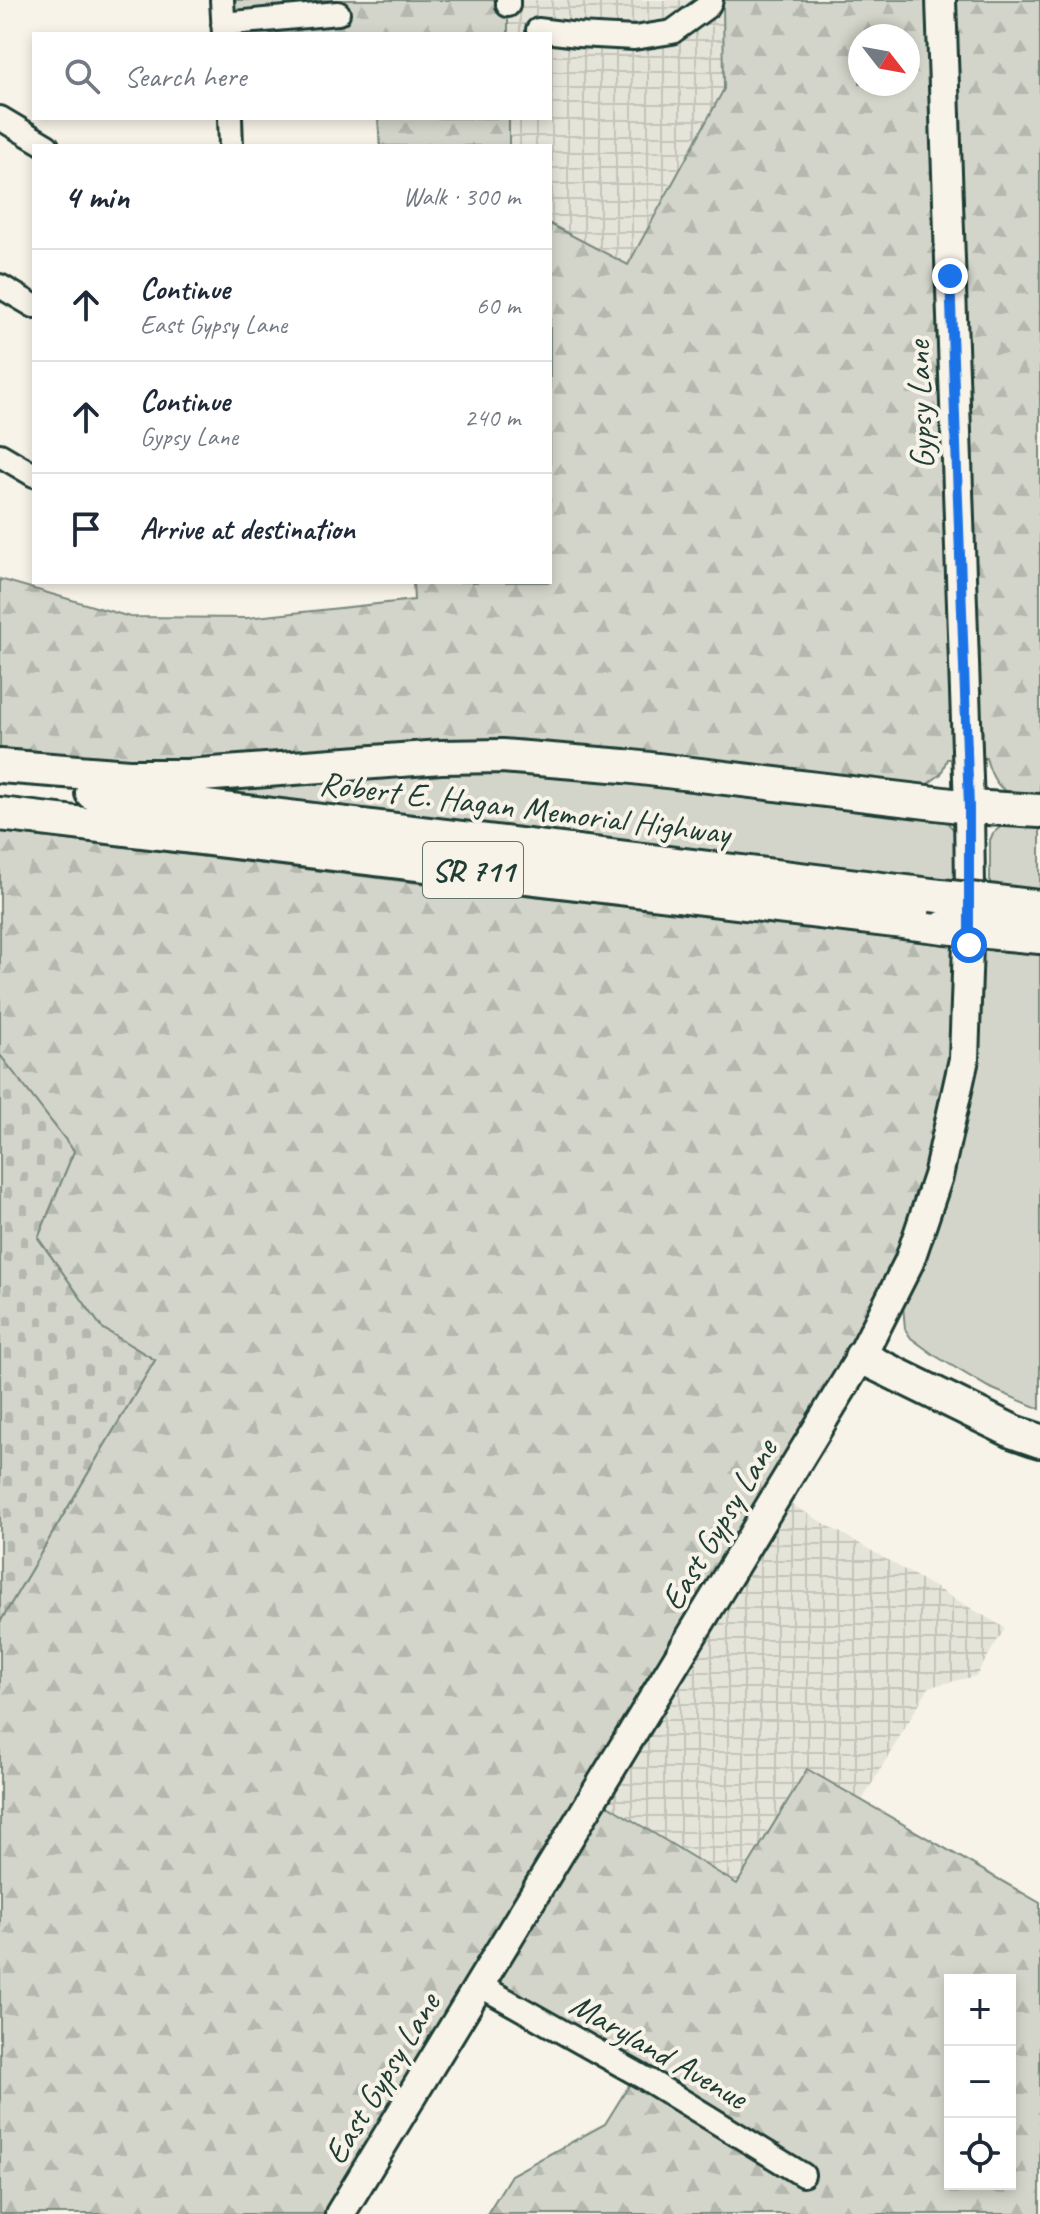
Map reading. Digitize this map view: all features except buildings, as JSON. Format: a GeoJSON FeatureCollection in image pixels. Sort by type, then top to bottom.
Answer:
{"type":"FeatureCollection","features":[{"type":"Feature","properties":{"kind":"highway"},"geometry":{"type":"LineString","coordinates":[[0,766],[114,775],[187,776],[441,757],[502,756],[624,766],[969,807],[1040,811]]}},
{"type":"Feature","properties":{"kind":"highway","name":"Robert E. Hagan Memorial Highway"},"geometry":{"type":"LineString","coordinates":[[0,782],[931,895],[997,917],[1040,937]]}},
{"type":"Feature","properties":{"kind":"highway","name":"Robert E. Hagan Memorial Highway"},"geometry":{"type":"LineString","coordinates":[[0,814],[945,927],[1040,907]]}},
{"type":"Feature","properties":{"kind":"highway"},"geometry":{"type":"LineString","coordinates":[[866,1349],[1040,1426]]}},
{"type":"Feature","properties":{"kind":"highway"},"geometry":{"type":"LineString","coordinates":[[866,1349],[1014,1432],[1040,1441]]}},
{"type":"Feature","properties":{"kind":"main road","name":"Gypsy Lane"},"geometry":{"type":"LineString","coordinates":[[941,0],[969,807]]}},
{"type":"Feature","properties":{"kind":"main road","name":"East Gypsy Lane"},"geometry":{"type":"LineString","coordinates":[[340,2214],[866,1349],[909,1262],[938,1176],[964,1059],[970,888],[969,807]]}},
{"type":"Feature","properties":{"kind":"street"},"geometry":{"type":"LineString","coordinates":[[222,0],[224,29],[338,13]]}},
{"type":"Feature","properties":{"kind":"street"},"geometry":{"type":"LineString","coordinates":[[538,30],[634,38],[672,32],[708,6],[711,0]]}},
{"type":"Feature","properties":{"kind":"street"},"geometry":{"type":"LineString","coordinates":[[0,118],[44,144]]}},
{"type":"Feature","properties":{"kind":"street"},"geometry":{"type":"LineString","coordinates":[[230,120],[231,144]]}},
{"type":"Feature","properties":{"kind":"street"},"geometry":{"type":"LineString","coordinates":[[0,286],[32,305]]}},
{"type":"Feature","properties":{"kind":"street"},"geometry":{"type":"LineString","coordinates":[[0,455],[32,474]]}},
{"type":"Feature","properties":{"kind":"street","name":"Maryland Avenue"},"geometry":{"type":"LineString","coordinates":[[479,1985],[648,2080],[803,2175]]}},
{"type":"Feature","properties":{"kind":"shaded area"},"geometry":{"type":"Polygon","coordinates":[[[508,0],[723,0],[724,89],[628,266],[552,225],[552,144],[509,144],[509,120],[552,120],[552,32],[508,32],[508,0]]]}},
{"type":"Feature","properties":{"kind":"shaded area"},"geometry":{"type":"Polygon","coordinates":[[[777,1496],[1005,1628],[976,1676],[929,1687],[861,1802],[806,1769],[737,1884],[593,1798],[777,1496]]]}},
{"type":"Feature","properties":{"kind":"green space"},"geometry":{"type":"Polygon","coordinates":[[[222,0],[508,0],[508,32],[224,32],[222,0]]]}},
{"type":"Feature","properties":{"kind":"green space"},"geometry":{"type":"Polygon","coordinates":[[[723,0],[1040,0],[1040,798],[1018,796],[1004,790],[993,778],[986,758],[947,759],[941,774],[922,788],[626,757],[133,765],[0,752],[0,579],[130,617],[247,618],[414,600],[413,584],[552,584],[552,225],[628,265],[724,89],[723,0]]]}},
{"type":"Feature","properties":{"kind":"green space"},"geometry":{"type":"Polygon","coordinates":[[[378,120],[509,120],[509,144],[380,144],[378,120]]]}},
{"type":"Feature","properties":{"kind":"green space"},"geometry":{"type":"Polygon","coordinates":[[[499,764],[942,817],[955,831],[955,880],[990,883],[990,840],[993,833],[1008,821],[1040,823],[1040,890],[998,885],[997,902],[931,895],[932,878],[170,789],[499,764]]]}},
{"type":"Feature","properties":{"kind":"green space"},"geometry":{"type":"Polygon","coordinates":[[[0,832],[968,945],[964,1059],[909,1262],[594,1797],[737,1884],[807,1769],[1040,1903],[1040,2214],[487,2214],[511,2175],[605,2124],[636,2074],[480,1985],[340,2214],[0,2214],[0,1622],[155,1360],[102,1328],[38,1238],[74,1151],[0,1055],[0,832]]]}},
{"type":"Feature","properties":{"kind":"green space"},"geometry":{"type":"Polygon","coordinates":[[[969,945],[1040,953],[1040,1409],[988,1387],[934,1355],[911,1338],[905,1329],[903,1305],[969,945]]]}},
{"type":"Feature","properties":{"kind":"green space"},"geometry":{"type":"Polygon","coordinates":[[[0,1055],[74,1151],[38,1238],[102,1328],[155,1360],[0,1622],[0,1055]]]}},
{"type":"Feature","properties":{"kind":"route"},"geometry":{"type":"LineString","coordinates":[[950,276],[969,807],[969,945]]}}]}
